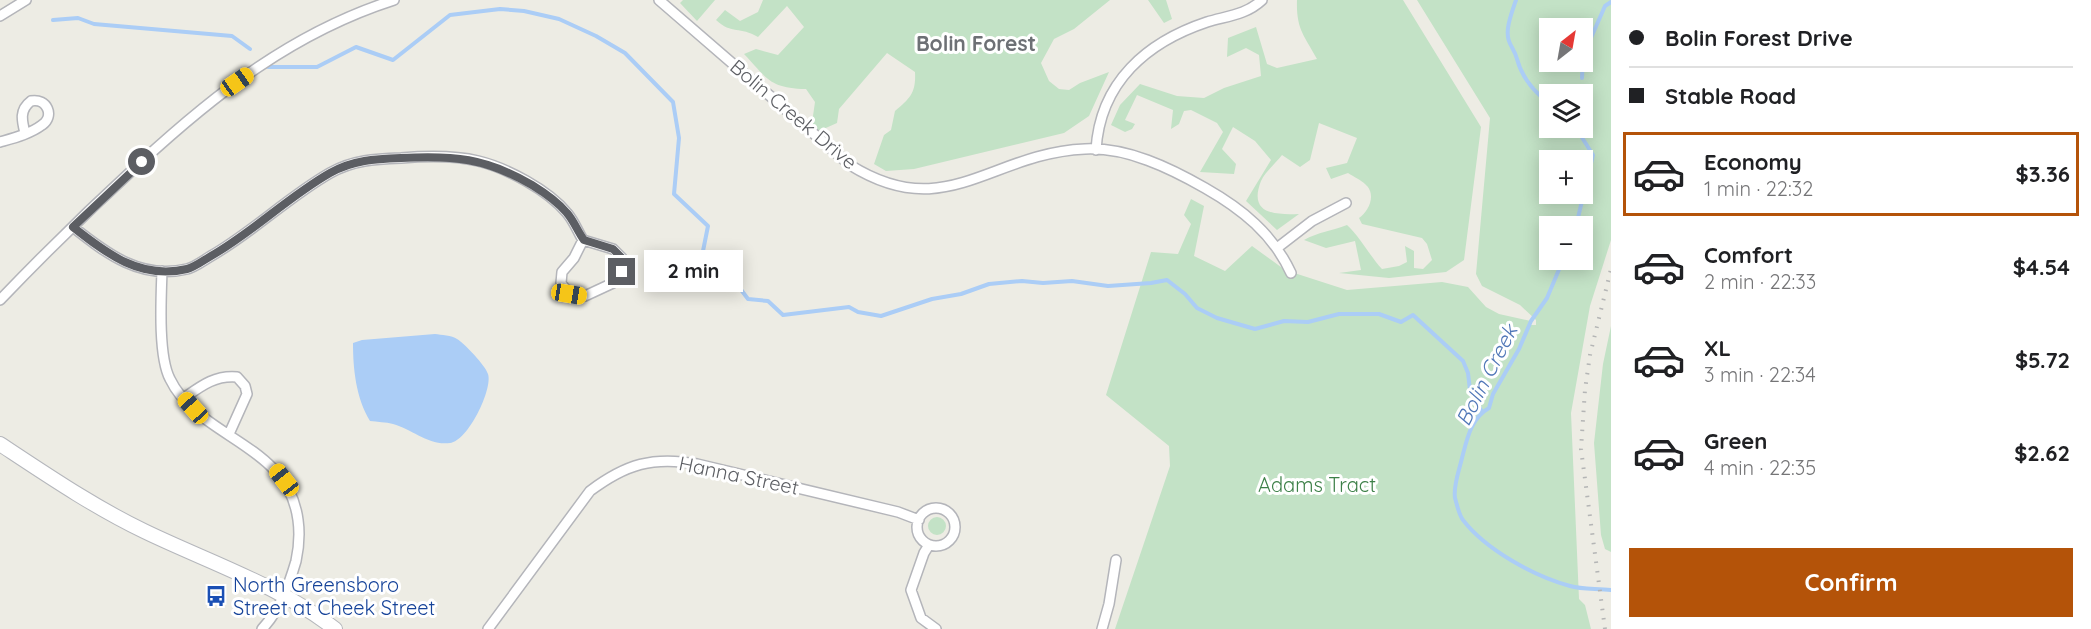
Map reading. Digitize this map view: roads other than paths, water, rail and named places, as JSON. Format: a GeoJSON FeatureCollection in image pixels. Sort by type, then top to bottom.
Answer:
{"type":"FeatureCollection","features":[{"type":"Feature","properties":{"kind":"main road"},"geometry":{"type":"LineString","coordinates":[[0,444],[68,488],[142,530],[284,596],[335,629]]}},
{"type":"Feature","properties":{"kind":"street"},"geometry":{"type":"LineString","coordinates":[[0,16],[26,0]]}},
{"type":"Feature","properties":{"kind":"street"},"geometry":{"type":"LineString","coordinates":[[0,300],[152,152],[224,91],[312,33],[394,0]]}},
{"type":"Feature","properties":{"kind":"street","name":"Bolin Creek Drive"},"geometry":{"type":"LineString","coordinates":[[659,0],[850,165],[868,176],[904,188],[942,189],[1022,160],[1049,153],[1086,149],[1124,154],[1152,162],[1190,179],[1243,212],[1267,233],[1291,273]]}},
{"type":"Feature","properties":{"kind":"street"},"geometry":{"type":"LineString","coordinates":[[1096,150],[1097,133],[1103,110],[1116,86],[1134,64],[1179,32],[1246,12],[1262,0]]}},
{"type":"Feature","properties":{"kind":"street"},"geometry":{"type":"LineString","coordinates":[[0,142],[25,134]]}},
{"type":"Feature","properties":{"kind":"street"},"geometry":{"type":"LineString","coordinates":[[73,227],[103,251],[130,266],[153,272],[189,269],[221,250],[328,174],[348,163],[431,156],[478,161],[514,175],[549,196],[568,213],[584,240],[613,249],[622,258],[622,272],[614,283],[585,296],[569,294],[561,283],[561,272],[574,258],[584,240]]}},
{"type":"Feature","properties":{"kind":"street"},"geometry":{"type":"LineString","coordinates":[[1277,248],[1312,220],[1346,203]]}},
{"type":"Feature","properties":{"kind":"street"},"geometry":{"type":"LineString","coordinates":[[162,272],[161,350],[170,379],[184,398],[205,418],[274,468],[287,487],[296,508],[300,535],[297,556],[284,596],[262,629]]}},
{"type":"Feature","properties":{"kind":"street"},"geometry":{"type":"LineString","coordinates":[[184,398],[207,382],[218,378],[237,377],[245,386],[247,394],[229,434]]}},
{"type":"Feature","properties":{"kind":"street","name":"Hanna Street"},"geometry":{"type":"LineString","coordinates":[[488,629],[590,492],[609,477],[643,462],[678,460],[904,514],[919,520]]}},
{"type":"Feature","properties":{"kind":"street"},"geometry":{"type":"LineString","coordinates":[[941,508],[947,511],[955,522],[954,535],[951,540],[939,546],[929,545],[918,532],[919,520],[928,510],[941,508]]}},
{"type":"Feature","properties":{"kind":"street"},"geometry":{"type":"LineString","coordinates":[[929,545],[911,590],[921,618],[936,629]]}},
{"type":"Feature","properties":{"kind":"street"},"geometry":{"type":"LineString","coordinates":[[1102,629],[1109,604],[1116,560]]}},
{"type":"Feature","properties":{"kind":"water"},"geometry":{"type":"Polygon","coordinates":[[[435,334],[452,337],[461,342],[479,360],[488,374],[489,381],[478,413],[464,433],[450,443],[428,440],[393,424],[370,421],[361,403],[355,373],[353,343],[362,340],[435,334]]]}},
{"type":"Feature","properties":{"kind":"waterway","name":"Bolin Creek"},"geometry":{"type":"LineString","coordinates":[[1516,0],[1509,25],[1509,42],[1525,78],[1539,95]]}},
{"type":"Feature","properties":{"kind":"waterway"},"geometry":{"type":"LineString","coordinates":[[1582,78],[1583,56],[1605,6],[1611,2]]}},
{"type":"Feature","properties":{"kind":"waterway"},"geometry":{"type":"LineString","coordinates":[[268,67],[317,67],[356,47],[393,60],[450,15],[500,9],[524,11],[559,19],[596,36],[625,53],[673,102],[679,138],[674,194],[708,226],[702,256],[733,279],[748,299],[768,301],[783,315],[849,307],[858,312],[881,316],[932,299],[961,294],[989,284],[1022,281],[1043,283],[1072,281],[1108,286],[1167,280],[1185,294],[1197,308],[1217,318],[1255,329],[1284,321],[1308,322],[1339,314],[1379,314],[1401,322],[1413,315],[1463,361],[1468,373],[1470,390],[1482,412]]}},
{"type":"Feature","properties":{"kind":"waterway"},"geometry":{"type":"LineString","coordinates":[[53,20],[78,18],[94,24],[232,36],[250,49]]}},
{"type":"Feature","properties":{"kind":"waterway","name":"Bolin Creek"},"geometry":{"type":"LineString","coordinates":[[1578,216],[1593,155],[1582,138]]}},
{"type":"Feature","properties":{"kind":"waterway","name":"Bolin Creek"},"geometry":{"type":"LineString","coordinates":[[1559,270],[1547,298],[1531,321],[1519,349],[1493,394],[1489,408],[1474,423],[1457,478],[1455,498],[1462,518],[1473,531],[1484,542],[1526,569],[1570,586],[1611,590]]}},
{"type":"Feature","properties":{"kind":"railway"},"geometry":{"type":"LineString","coordinates":[[1605,629],[1581,449],[1590,355],[1611,269]]}},
{"type":"Feature","properties":{"kind":"place","name":"North Greensboro Street at Cheek Street"},"geometry":{"type":"Point","coordinates":[216,596]}},
{"type":"Feature","properties":{"kind":"district","name":"Bolin Forest"},"geometry":{"type":"Point","coordinates":[976,43]}},
{"type":"Feature","properties":{"kind":"park label","name":"Adams Tract"},"geometry":{"type":"Point","coordinates":[1317,484]}}]}
